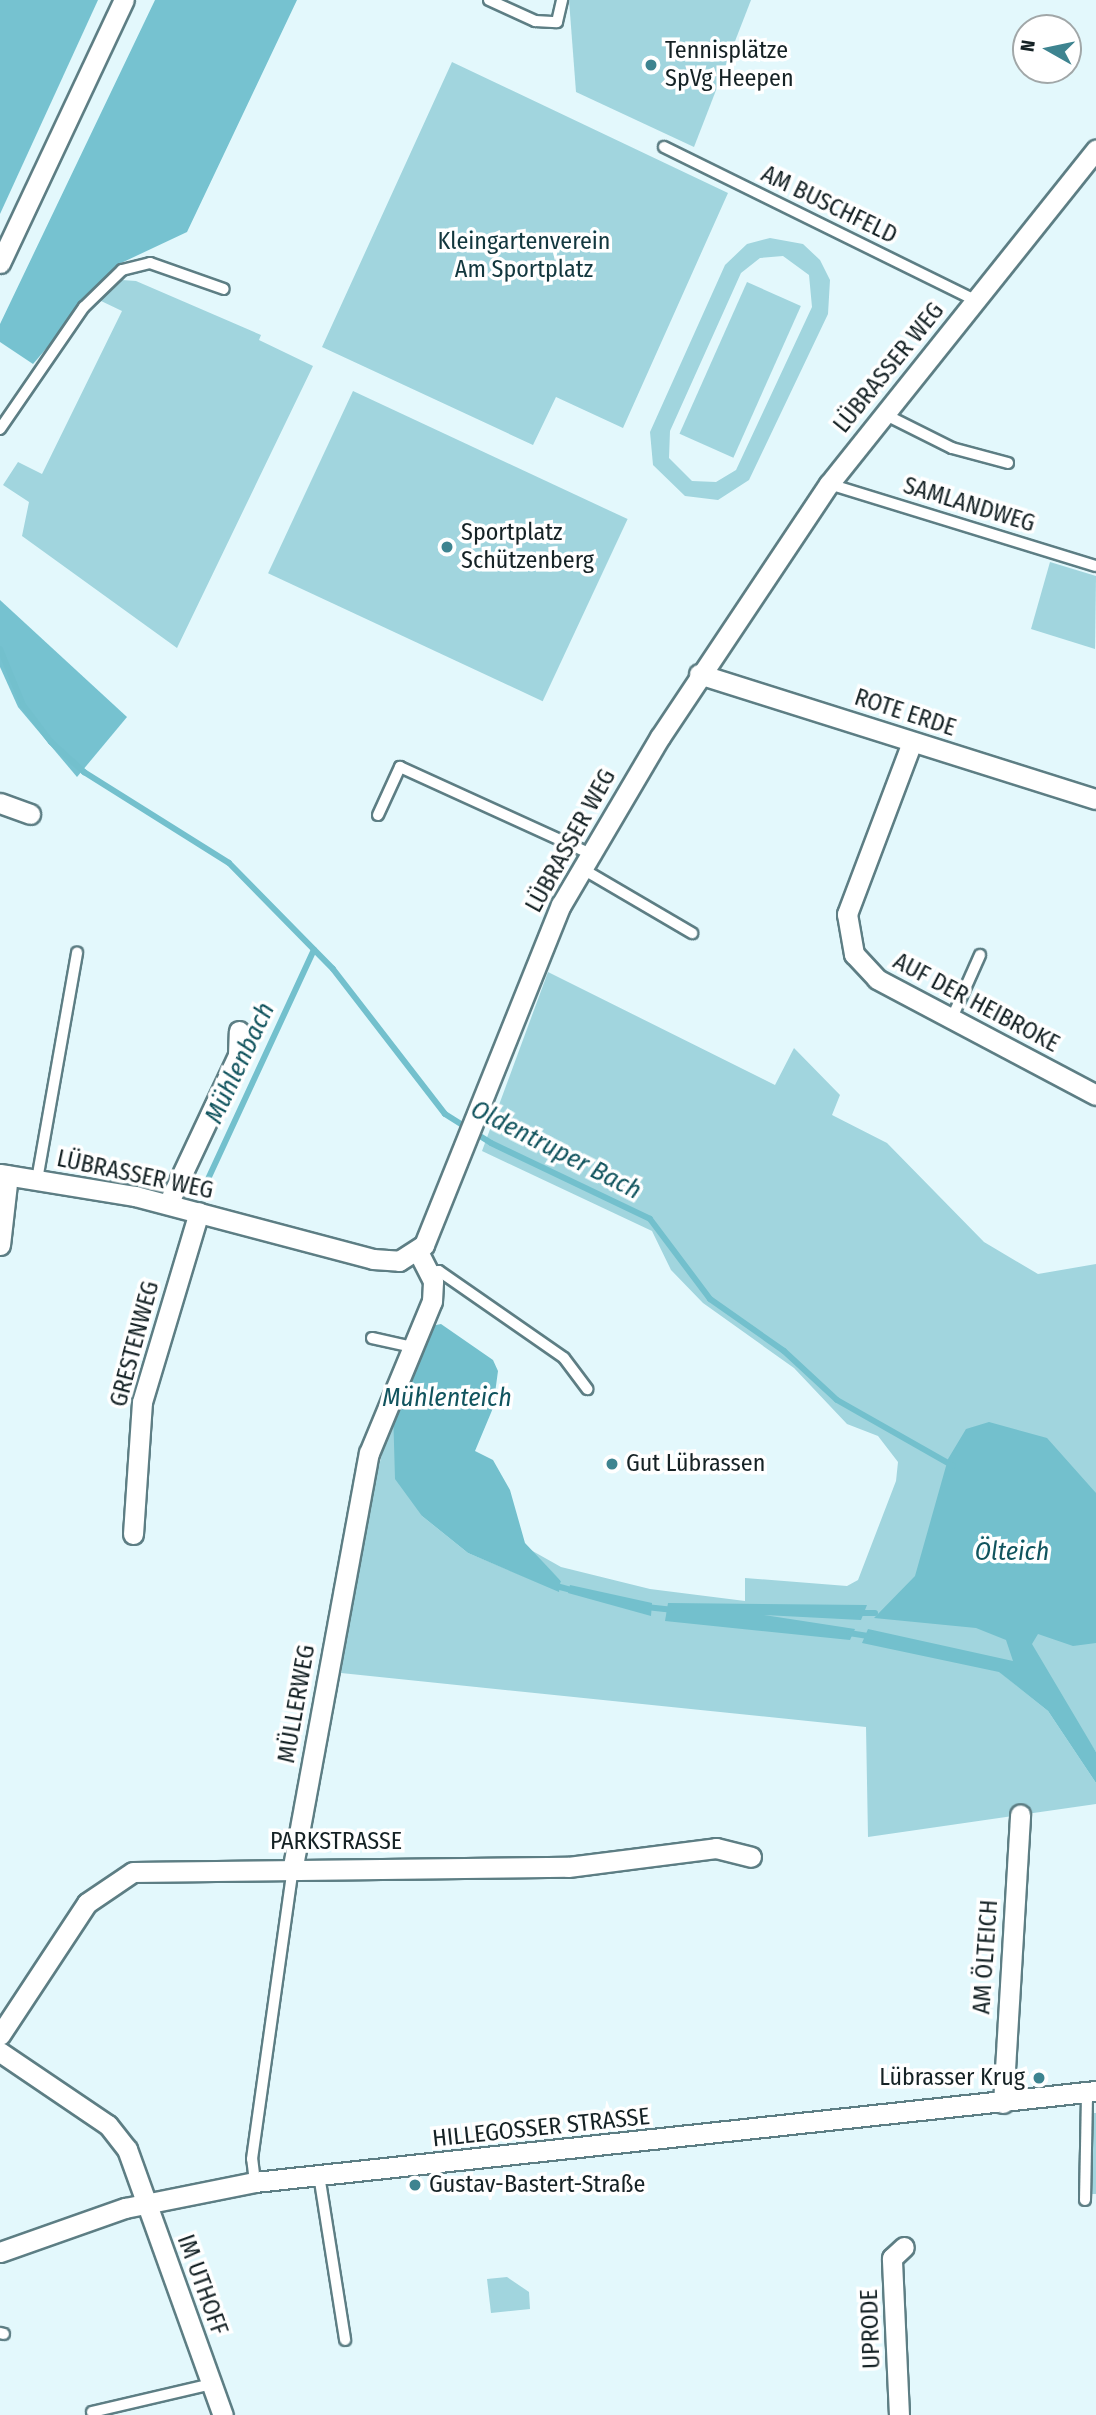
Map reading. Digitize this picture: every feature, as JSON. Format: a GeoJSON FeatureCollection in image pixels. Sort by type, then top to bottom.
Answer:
{"type":"FeatureCollection","features":[{"type":"Feature","properties":{"kind":"street"},"geometry":{"type":"LineString","coordinates":[[0,263],[124,0]]}},
{"type":"Feature","properties":{"kind":"street","name":"LÜBRASSER WEG"},"geometry":{"type":"LineString","coordinates":[[4,1175],[168,1204],[373,1259],[399,1261],[418,1251],[430,1239],[525,985],[585,860],[699,674],[829,484],[1096,149]]}},
{"type":"Feature","properties":{"kind":"street","name":"ROTE ERDE"},"geometry":{"type":"LineString","coordinates":[[699,674],[1096,799]]}},
{"type":"Feature","properties":{"kind":"street","name":"AUF DER HEIBROKE"},"geometry":{"type":"LineString","coordinates":[[912,741],[847,915],[846,935],[877,979],[1096,1095]]}},
{"type":"Feature","properties":{"kind":"street"},"geometry":{"type":"LineString","coordinates":[[0,803],[30,814]]}},
{"type":"Feature","properties":{"kind":"street"},"geometry":{"type":"LineString","coordinates":[[168,1204],[238,1055],[239,1031]]}},
{"type":"Feature","properties":{"kind":"street"},"geometry":{"type":"LineString","coordinates":[[0,1245],[4,1175]]}},
{"type":"Feature","properties":{"kind":"street","name":"GRESTENWEG"},"geometry":{"type":"LineString","coordinates":[[133,1534],[146,1381],[199,1212]]}},
{"type":"Feature","properties":{"kind":"street"},"geometry":{"type":"LineString","coordinates":[[418,1251],[430,1272]]}},
{"type":"Feature","properties":{"kind":"street","name":"MÜLLERWEG"},"geometry":{"type":"LineString","coordinates":[[293,1866],[369,1453],[432,1301],[430,1272]]}},
{"type":"Feature","properties":{"kind":"street","name":"AM ÖLTEICH"},"geometry":{"type":"LineString","coordinates":[[1003,2103],[1020,1814]]}},
{"type":"Feature","properties":{"kind":"street","name":"PARKSTRASSE"},"geometry":{"type":"LineString","coordinates":[[0,2035],[87,1903],[108,1884],[156,1868],[568,1867],[716,1848],[751,1857]]}},
{"type":"Feature","properties":{"kind":"street"},"geometry":{"type":"LineString","coordinates":[[0,2052],[108,2124],[127,2149],[146,2202]]}},
{"type":"Feature","properties":{"kind":"street","name":"HILLEGOSSER STRASSE"},"geometry":{"type":"LineString","coordinates":[[0,2252],[146,2202],[255,2182],[1091,2092]]}},
{"type":"Feature","properties":{"kind":"street","name":"IM UTHOFF"},"geometry":{"type":"LineString","coordinates":[[146,2202],[223,2415]]}},
{"type":"Feature","properties":{"kind":"street","name":"UPRODE"},"geometry":{"type":"LineString","coordinates":[[899,2415],[892,2258],[904,2246]]}},
{"type":"Feature","properties":{"kind":"lane"},"geometry":{"type":"LineString","coordinates":[[489,0],[536,21],[557,22],[562,0]]}},
{"type":"Feature","properties":{"kind":"lane","name":"AM BUSCHFELD"},"geometry":{"type":"LineString","coordinates":[[664,147],[975,300]]}},
{"type":"Feature","properties":{"kind":"lane"},"geometry":{"type":"LineString","coordinates":[[0,429],[84,307],[122,270],[150,263],[224,289]]}},
{"type":"Feature","properties":{"kind":"lane"},"geometry":{"type":"LineString","coordinates":[[884,414],[952,447],[1008,463]]}},
{"type":"Feature","properties":{"kind":"lane","name":"SAMLANDWEG"},"geometry":{"type":"LineString","coordinates":[[829,484],[1096,566]]}},
{"type":"Feature","properties":{"kind":"lane"},"geometry":{"type":"LineString","coordinates":[[378,815],[400,767],[585,860],[692,933]]}},
{"type":"Feature","properties":{"kind":"lane"},"geometry":{"type":"LineString","coordinates":[[37,1180],[78,952]]}},
{"type":"Feature","properties":{"kind":"lane"},"geometry":{"type":"LineString","coordinates":[[952,1018],[980,956]]}},
{"type":"Feature","properties":{"kind":"lane"},"geometry":{"type":"LineString","coordinates":[[430,1272],[439,1270],[564,1358],[587,1389]]}},
{"type":"Feature","properties":{"kind":"lane"},"geometry":{"type":"LineString","coordinates":[[372,1338],[413,1347]]}},
{"type":"Feature","properties":{"kind":"lane","name":"MÜLLERWEG"},"geometry":{"type":"LineString","coordinates":[[255,2182],[252,2159],[293,1866]]}},
{"type":"Feature","properties":{"kind":"lane"},"geometry":{"type":"LineString","coordinates":[[1085,2200],[1091,2092]]}},
{"type":"Feature","properties":{"kind":"lane"},"geometry":{"type":"LineString","coordinates":[[319,2175],[345,2340]]}},
{"type":"Feature","properties":{"kind":"lane"},"geometry":{"type":"LineString","coordinates":[[92,2412],[212,2384]]}},
{"type":"Feature","properties":{"kind":"green space","name":"Tennisplätze SpVg Heepen"},"geometry":{"type":"Polygon","coordinates":[[[569,0],[751,0],[694,147],[576,92],[569,0]]]}},
{"type":"Feature","properties":{"kind":"green space","name":"Kleingartenverein Am Sportplatz"},"geometry":{"type":"Polygon","coordinates":[[[452,62],[728,193],[623,428],[556,397],[533,445],[322,347],[452,62]]]}},
{"type":"Feature","properties":{"kind":"green space"},"geometry":{"type":"Polygon","coordinates":[[[770,238],[803,244],[820,260],[830,280],[828,314],[749,480],[718,500],[685,496],[653,465],[650,432],[725,265],[747,244],[770,238]],[[783,256],[760,258],[741,273],[670,431],[669,458],[692,481],[716,482],[736,470],[812,307],[809,275],[783,256]]]}},
{"type":"Feature","properties":{"kind":"green space"},"geometry":{"type":"Polygon","coordinates":[[[122,280],[136,281],[261,335],[259,340],[313,366],[177,648],[22,536],[29,502],[3,485],[18,462],[42,474],[122,311],[99,300],[122,280]]]}},
{"type":"Feature","properties":{"kind":"green space"},"geometry":{"type":"Polygon","coordinates":[[[747,282],[801,306],[733,458],[679,434],[747,282]]]}},
{"type":"Feature","properties":{"kind":"green space","name":"Sportplatz Schützenberg"},"geometry":{"type":"Polygon","coordinates":[[[353,391],[628,519],[543,701],[268,573],[353,391]]]}},
{"type":"Feature","properties":{"kind":"green space"},"geometry":{"type":"Polygon","coordinates":[[[1050,562],[1096,576],[1095,649],[1031,629],[1050,562]]]}},
{"type":"Feature","properties":{"kind":"green space"},"geometry":{"type":"Polygon","coordinates":[[[548,972],[775,1085],[794,1048],[840,1095],[832,1115],[887,1143],[984,1242],[1038,1274],[1096,1264],[1096,1752],[1049,1682],[1001,1673],[1048,1711],[1096,1783],[1096,1804],[868,1837],[866,1727],[341,1673],[353,1601],[346,1600],[393,1409],[422,1516],[468,1553],[559,1591],[561,1581],[529,1549],[561,1567],[650,1589],[745,1601],[745,1578],[847,1586],[858,1580],[896,1481],[898,1462],[878,1436],[847,1424],[794,1368],[703,1303],[671,1270],[652,1231],[482,1151],[548,972]]]}},
{"type":"Feature","properties":{"kind":"green space"},"geometry":{"type":"Polygon","coordinates":[[[1092,2113],[1096,2113],[1096,2194],[1091,2194],[1092,2113]]]}},
{"type":"Feature","properties":{"kind":"green space"},"geometry":{"type":"Polygon","coordinates":[[[507,2277],[529,2292],[530,2309],[491,2313],[487,2279],[507,2277]]]}},
{"type":"Feature","properties":{"kind":"shaded area"},"geometry":{"type":"Polygon","coordinates":[[[0,0],[98,0],[0,214],[0,0]]]}},
{"type":"Feature","properties":{"kind":"shaded area"},"geometry":{"type":"Polygon","coordinates":[[[155,0],[297,0],[187,232],[119,264],[33,364],[0,342],[0,324],[155,0]]]}},
{"type":"Feature","properties":{"kind":"shaded area"},"geometry":{"type":"Polygon","coordinates":[[[0,600],[127,717],[77,777],[18,707],[0,667],[0,600]]]}},
{"type":"Feature","properties":{"kind":"water","name":"Mühlenteich"},"geometry":{"type":"Polygon","coordinates":[[[441,1324],[493,1360],[498,1371],[493,1408],[475,1451],[493,1460],[510,1490],[525,1543],[561,1581],[559,1592],[468,1553],[422,1516],[395,1479],[393,1409],[431,1326],[441,1324]]]}},
{"type":"Feature","properties":{"kind":"water","name":"Ölteich"},"geometry":{"type":"Polygon","coordinates":[[[989,1422],[1047,1438],[1096,1493],[1096,1643],[1073,1646],[1038,1634],[1032,1644],[1096,1752],[1096,1783],[1048,1711],[999,1672],[862,1643],[868,1629],[1013,1661],[1006,1640],[976,1628],[874,1618],[915,1576],[948,1459],[966,1429],[989,1422]]]}},
{"type":"Feature","properties":{"kind":"water"},"geometry":{"type":"Polygon","coordinates":[[[570,1585],[652,1603],[651,1616],[568,1593],[570,1585]]]}},
{"type":"Feature","properties":{"kind":"water"},"geometry":{"type":"Polygon","coordinates":[[[668,1603],[867,1605],[861,1620],[764,1615],[855,1629],[850,1640],[665,1621],[668,1603]]]}},
{"type":"Feature","properties":{"kind":"waterway","name":"Oldentruper Bach"},"geometry":{"type":"LineString","coordinates":[[0,649],[23,705],[51,742],[84,772],[229,863],[333,969],[445,1114],[491,1143],[650,1219],[710,1299],[784,1351],[837,1400],[953,1466]]}},
{"type":"Feature","properties":{"kind":"waterway","name":"Mühlenbach"},"geometry":{"type":"LineString","coordinates":[[202,1192],[314,950]]}},
{"type":"Feature","properties":{"kind":"waterway"},"geometry":{"type":"LineString","coordinates":[[560,1587],[575,1591]]}},
{"type":"Feature","properties":{"kind":"waterway"},"geometry":{"type":"LineString","coordinates":[[646,1607],[674,1610]]}},
{"type":"Feature","properties":{"kind":"waterway"},"geometry":{"type":"LineString","coordinates":[[856,1613],[875,1613]]}},
{"type":"Feature","properties":{"kind":"waterway"},"geometry":{"type":"LineString","coordinates":[[849,1633],[873,1637]]}},
{"type":"Feature","properties":{"kind":"place","name":"Tennisplätze SpVg Heepen"},"geometry":{"type":"Point","coordinates":[651,65]}},
{"type":"Feature","properties":{"kind":"place","name":"Sportplatz Schützenberg"},"geometry":{"type":"Point","coordinates":[447,547]}},
{"type":"Feature","properties":{"kind":"place","name":"Gut Lübrassen"},"geometry":{"type":"Point","coordinates":[612,1464]}},
{"type":"Feature","properties":{"kind":"place","name":"Lübrasser Krug"},"geometry":{"type":"Point","coordinates":[1039,2078]}},
{"type":"Feature","properties":{"kind":"place","name":"Gustav-Bastert-Straße"},"geometry":{"type":"Point","coordinates":[415,2185]}}]}
